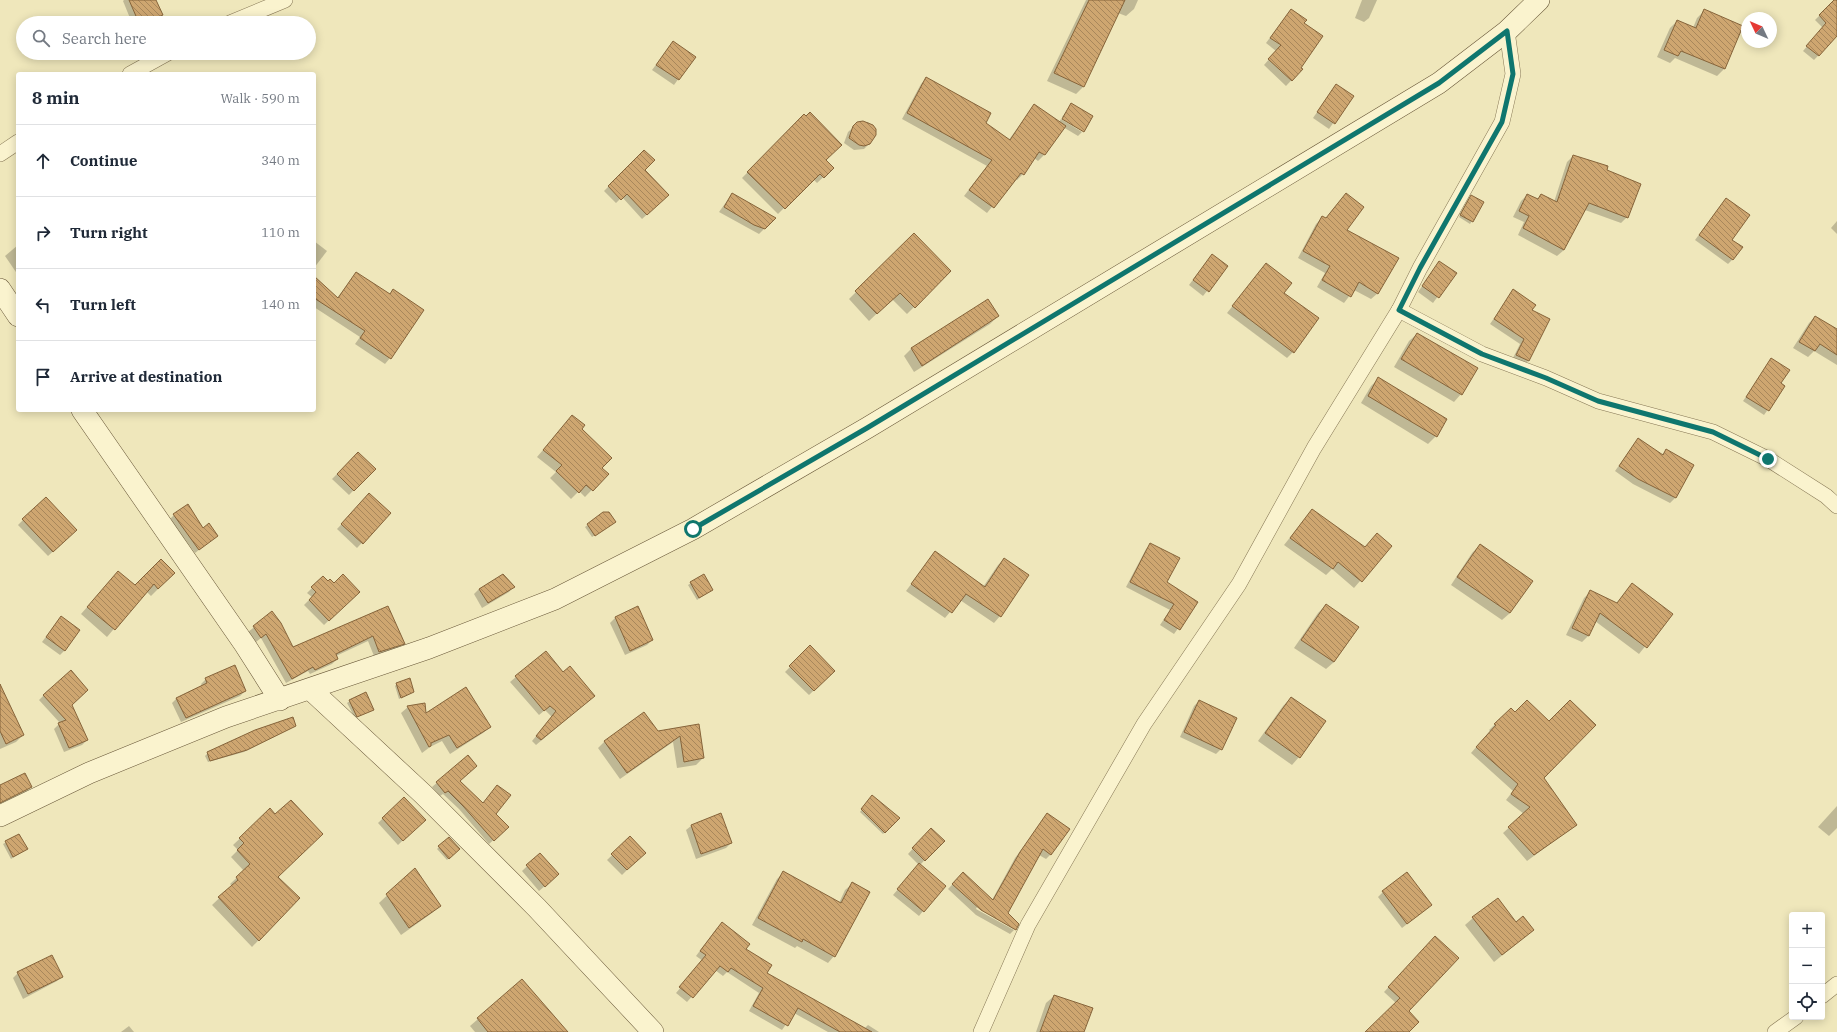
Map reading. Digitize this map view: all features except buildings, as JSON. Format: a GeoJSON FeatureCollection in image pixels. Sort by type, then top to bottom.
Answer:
{"type":"FeatureCollection","features":[{"type":"Feature","properties":{"kind":"main road"},"geometry":{"type":"LineString","coordinates":[[0,816],[89,773],[226,718],[429,648],[555,599],[693,529],[867,428],[1439,83],[1507,31],[1539,0]]}},
{"type":"Feature","properties":{"kind":"main road"},"geometry":{"type":"LineString","coordinates":[[0,290],[16,313]]}},
{"type":"Feature","properties":{"kind":"main road"},"geometry":{"type":"LineString","coordinates":[[83,412],[245,645],[280,700]]}},
{"type":"Feature","properties":{"kind":"main road"},"geometry":{"type":"LineString","coordinates":[[310,689],[423,794],[537,908],[653,1032]]}},
{"type":"Feature","properties":{"kind":"street"},"geometry":{"type":"LineString","coordinates":[[247,16],[285,0]]}},
{"type":"Feature","properties":{"kind":"street"},"geometry":{"type":"LineString","coordinates":[[981,1032],[1028,925],[1144,724],[1239,584],[1314,448],[1399,310],[1420,268],[1502,122],[1513,74],[1507,31]]}},
{"type":"Feature","properties":{"kind":"street"},"geometry":{"type":"LineString","coordinates":[[134,72],[155,60]]}},
{"type":"Feature","properties":{"kind":"street"},"geometry":{"type":"LineString","coordinates":[[0,154],[16,143]]}},
{"type":"Feature","properties":{"kind":"street"},"geometry":{"type":"LineString","coordinates":[[1399,310],[1482,354],[1546,378],[1598,401],[1713,432],[1768,459],[1826,496],[1837,506]]}},
{"type":"Feature","properties":{"kind":"street"},"geometry":{"type":"LineString","coordinates":[[1825,994],[1837,984]]}},
{"type":"Feature","properties":{"kind":"street"},"geometry":{"type":"LineString","coordinates":[[1775,1032],[1792,1020]]}},
{"type":"Feature","properties":{"kind":"route"},"geometry":{"type":"LineString","coordinates":[[693,529],[867,428],[1439,83],[1507,31],[1513,74],[1502,122],[1420,268],[1399,310],[1482,354],[1546,378],[1598,401],[1713,432],[1768,459]]}}]}
